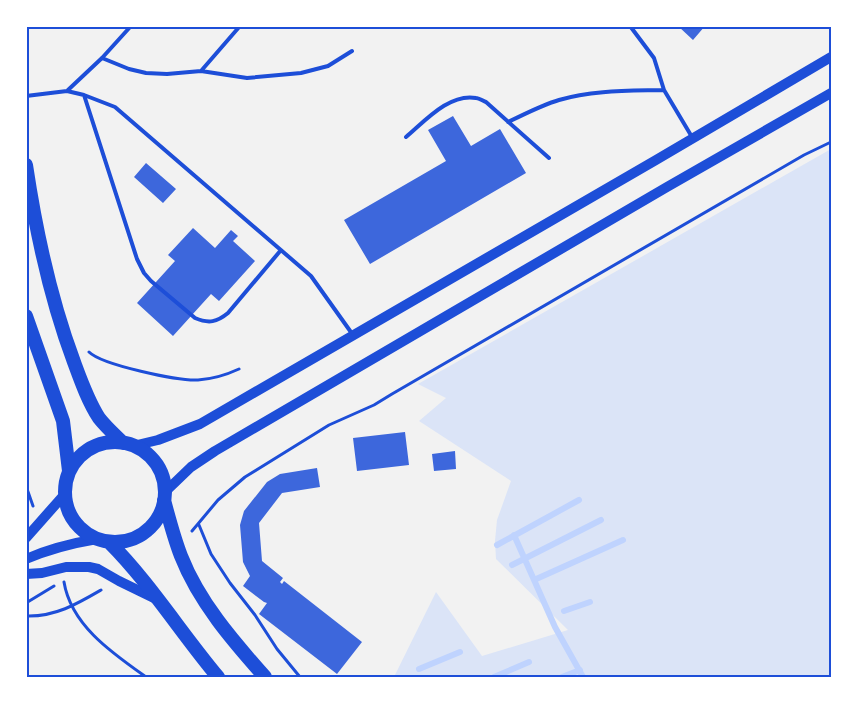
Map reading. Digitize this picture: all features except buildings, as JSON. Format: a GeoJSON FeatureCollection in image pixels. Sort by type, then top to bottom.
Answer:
{"type":"FeatureCollection","features":[{"type":"Feature","properties":{"kind":"highway"},"geometry":{"type":"LineString","coordinates":[[26,165],[37,233],[62,331],[82,382],[99,417],[108,429],[152,459],[161,475],[181,556],[202,598],[222,626],[265,677]]}},
{"type":"Feature","properties":{"kind":"highway"},"geometry":{"type":"LineString","coordinates":[[26,316],[63,421],[69,472]]}},
{"type":"Feature","properties":{"kind":"highway"},"geometry":{"type":"LineString","coordinates":[[128,444],[110,442],[91,448],[76,460],[69,472],[64,495],[71,518],[82,530],[103,541],[127,560],[218,677]]}},
{"type":"Feature","properties":{"kind":"highway"},"geometry":{"type":"LineString","coordinates":[[103,541],[124,541],[138,536],[151,527],[160,515],[165,496]]}},
{"type":"Feature","properties":{"kind":"main road"},"geometry":{"type":"LineString","coordinates":[[128,444],[158,440],[200,424],[693,139],[831,57]]}},
{"type":"Feature","properties":{"kind":"main road"},"geometry":{"type":"LineString","coordinates":[[165,496],[191,467],[214,451],[650,196],[831,93]]}},
{"type":"Feature","properties":{"kind":"main road"},"geometry":{"type":"LineString","coordinates":[[26,538],[64,495]]}},
{"type":"Feature","properties":{"kind":"main road"},"geometry":{"type":"LineString","coordinates":[[26,559],[45,551],[75,543],[103,541]]}},
{"type":"Feature","properties":{"kind":"main road"},"geometry":{"type":"LineString","coordinates":[[26,574],[42,573],[66,567],[98,568],[119,581],[159,600]]}},
{"type":"Feature","properties":{"kind":"lane"},"geometry":{"type":"LineString","coordinates":[[67,91],[102,58],[131,26]]}},
{"type":"Feature","properties":{"kind":"lane"},"geometry":{"type":"LineString","coordinates":[[201,72],[240,26]]}},
{"type":"Feature","properties":{"kind":"lane"},"geometry":{"type":"LineString","coordinates":[[630,26],[654,58],[664,90],[693,139]]}},
{"type":"Feature","properties":{"kind":"lane"},"geometry":{"type":"LineString","coordinates":[[102,58],[128,69],[146,73],[201,72],[247,78],[301,73],[328,66],[352,51]]}},
{"type":"Feature","properties":{"kind":"lane"},"geometry":{"type":"LineString","coordinates":[[508,122],[556,100],[578,95],[664,90]]}},
{"type":"Feature","properties":{"kind":"lane"},"geometry":{"type":"LineString","coordinates":[[26,96],[67,91],[84,95],[115,107],[311,276],[354,336]]}},
{"type":"Feature","properties":{"kind":"lane"},"geometry":{"type":"LineString","coordinates":[[84,95],[137,258],[144,273],[195,318],[204,322],[214,322],[222,318],[280,250]]}},
{"type":"Feature","properties":{"kind":"lane"},"geometry":{"type":"LineString","coordinates":[[406,137],[448,103],[464,98],[476,98],[486,102],[550,158]]}},
{"type":"Feature","properties":{"kind":"path"},"geometry":{"type":"LineString","coordinates":[[192,531],[199,525],[218,500],[245,476],[271,459],[329,425],[392,394],[804,155],[831,142]]}},
{"type":"Feature","properties":{"kind":"path"},"geometry":{"type":"LineString","coordinates":[[87,351],[101,360],[179,379],[209,379],[223,376],[239,369]]}},
{"type":"Feature","properties":{"kind":"path"},"geometry":{"type":"LineString","coordinates":[[26,486],[33,506]]}},
{"type":"Feature","properties":{"kind":"path"},"geometry":{"type":"LineString","coordinates":[[199,525],[212,554],[230,582],[277,649],[300,677]]}},
{"type":"Feature","properties":{"kind":"path"},"geometry":{"type":"LineString","coordinates":[[26,603],[56,586],[63,577],[71,607],[84,625],[98,639],[146,677]]}},
{"type":"Feature","properties":{"kind":"path"},"geometry":{"type":"LineString","coordinates":[[26,616],[42,616],[56,613],[101,590]]}},
{"type":"Feature","properties":{"kind":"shaded area"},"geometry":{"type":"Polygon","coordinates":[[[831,149],[831,677],[394,677],[436,592],[482,656],[568,630],[496,559],[497,520],[511,481],[419,421],[446,398],[418,384],[831,149]]]}},
{"type":"Feature","properties":{"kind":"waterway"},"geometry":{"type":"LineString","coordinates":[[497,545],[579,500]]}},
{"type":"Feature","properties":{"kind":"waterway"},"geometry":{"type":"LineString","coordinates":[[512,565],[601,520]]}},
{"type":"Feature","properties":{"kind":"waterway"},"geometry":{"type":"LineString","coordinates":[[514,535],[555,627],[583,677]]}},
{"type":"Feature","properties":{"kind":"waterway"},"geometry":{"type":"LineString","coordinates":[[534,580],[623,540]]}},
{"type":"Feature","properties":{"kind":"waterway"},"geometry":{"type":"LineString","coordinates":[[564,611],[590,602]]}},
{"type":"Feature","properties":{"kind":"waterway"},"geometry":{"type":"LineString","coordinates":[[419,669],[460,652]]}},
{"type":"Feature","properties":{"kind":"waterway"},"geometry":{"type":"LineString","coordinates":[[494,677],[529,662]]}},
{"type":"Feature","properties":{"kind":"waterway"},"geometry":{"type":"LineString","coordinates":[[562,677],[580,670]]}}]}
